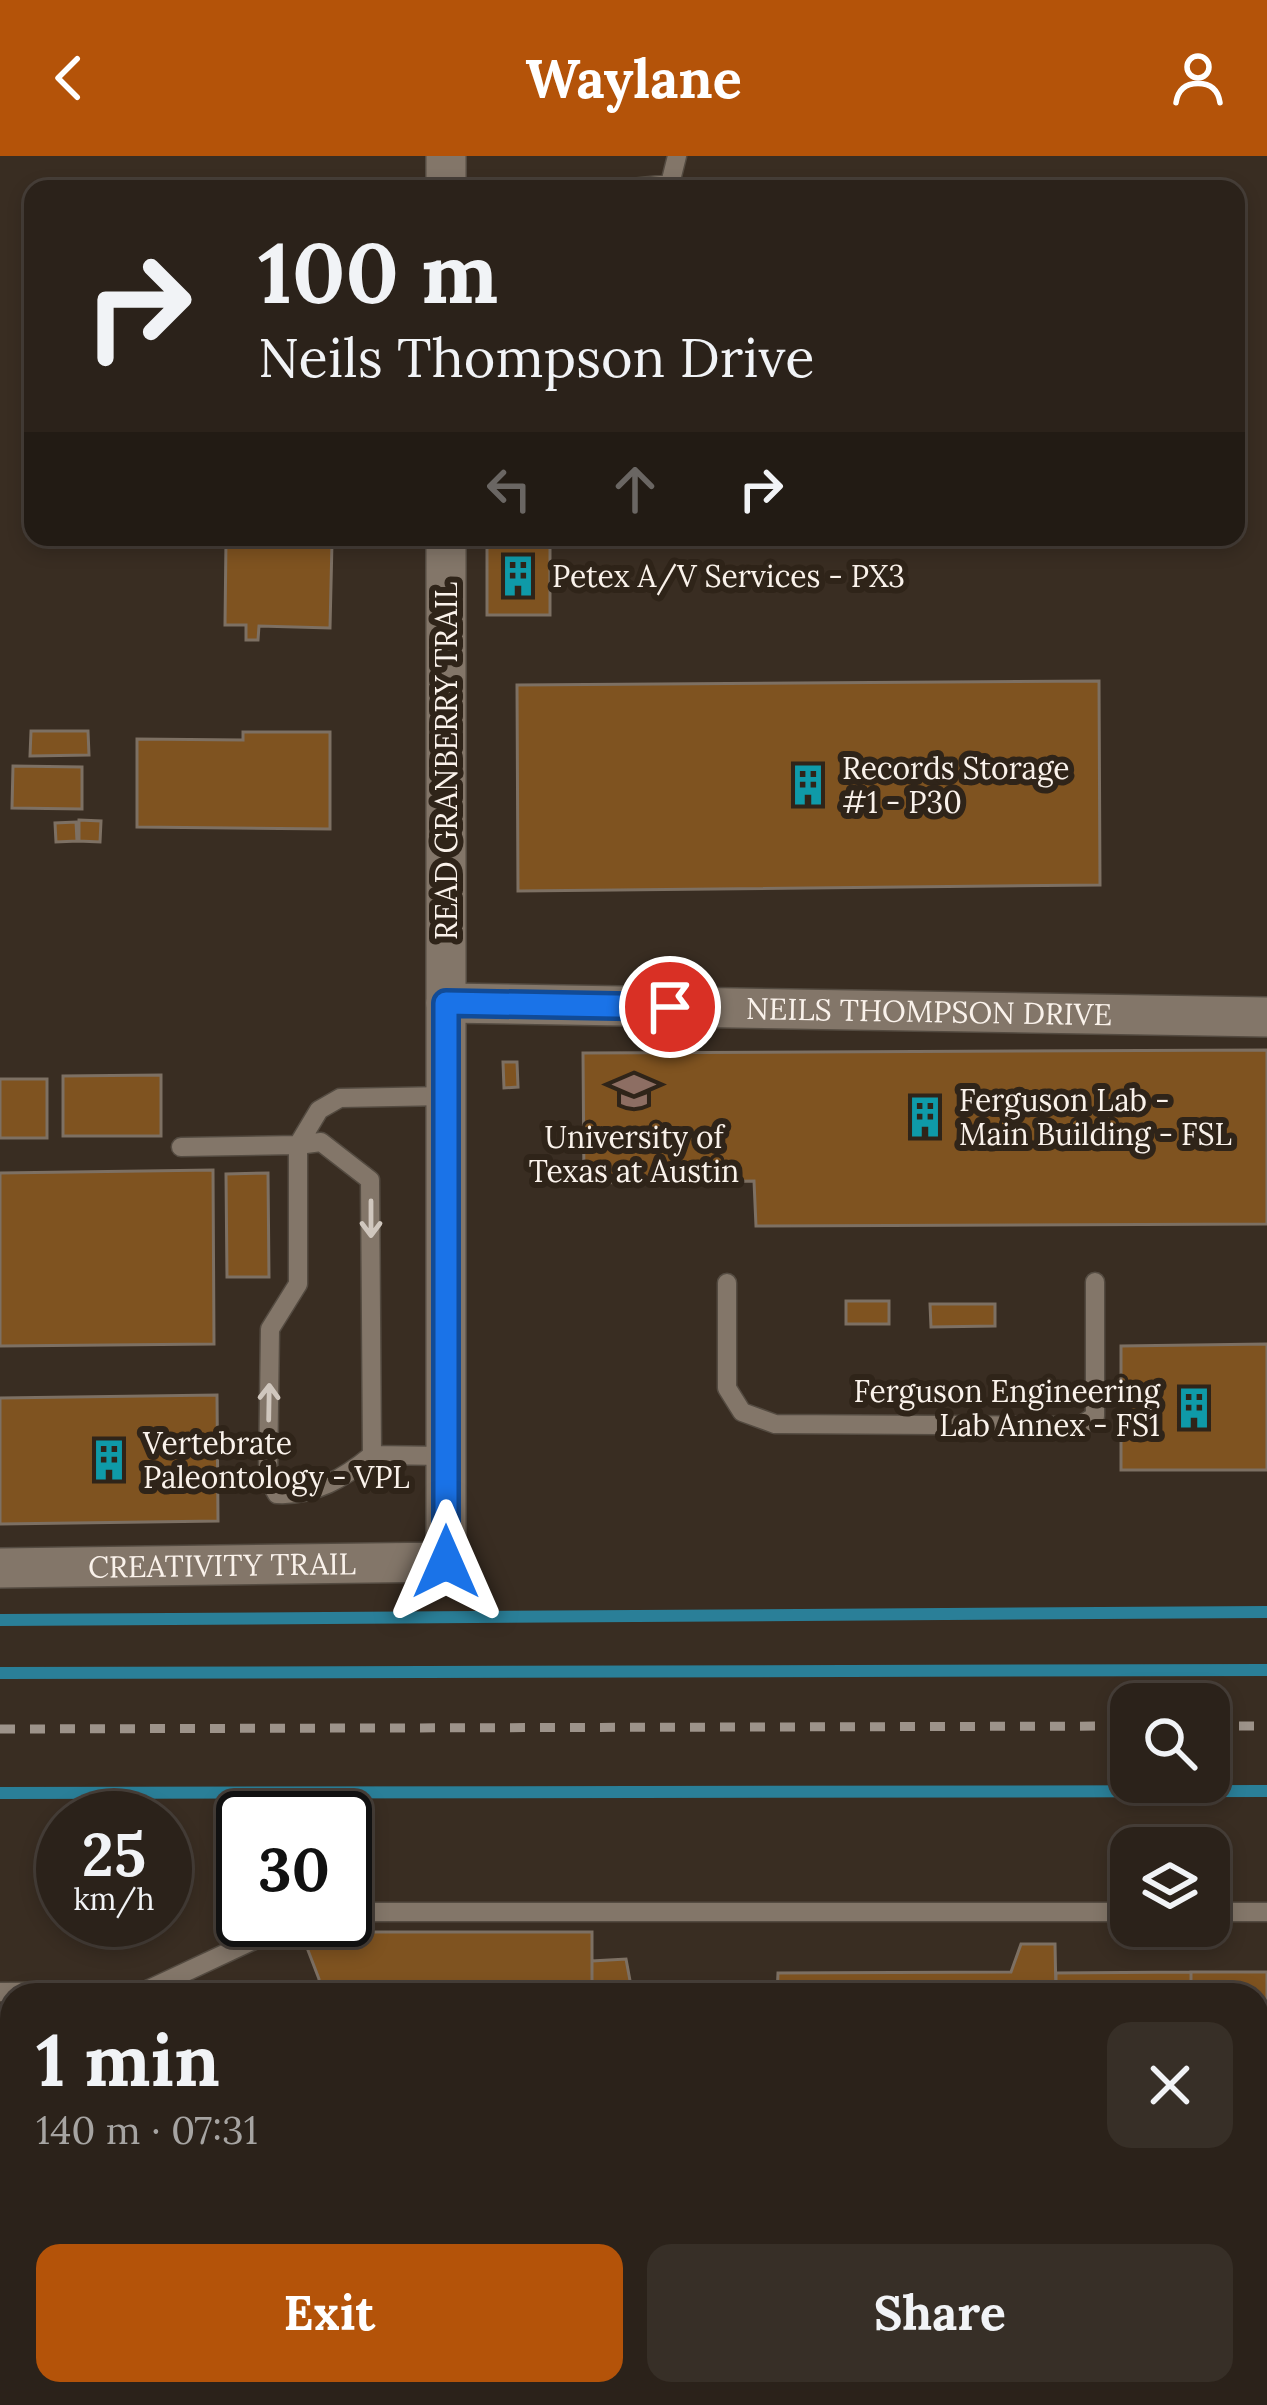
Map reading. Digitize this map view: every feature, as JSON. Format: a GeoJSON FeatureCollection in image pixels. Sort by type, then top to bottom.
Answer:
{"type":"FeatureCollection","features":[{"type":"Feature","properties":{"kind":"street","name":"READ GRANBERRY TRAIL"},"geometry":{"type":"LineString","coordinates":[[446,546],[446,1562]]}},
{"type":"Feature","properties":{"kind":"street","name":"NEILS THOMPSON DRIVE"},"geometry":{"type":"LineString","coordinates":[[446,1003],[1267,1017]]}},
{"type":"Feature","properties":{"kind":"street","name":"CREATIVITY TRAIL"},"geometry":{"type":"LineString","coordinates":[[0,1568],[446,1562]]}},
{"type":"Feature","properties":{"kind":"lane"},"geometry":{"type":"LineString","coordinates":[[446,1096],[340,1098],[320,1110],[298,1145],[298,1284],[270,1329],[268,1478],[277,1494],[296,1495],[343,1479],[372,1455],[446,1456]]}},
{"type":"Feature","properties":{"kind":"lane"},"geometry":{"type":"LineString","coordinates":[[181,1147],[321,1142],[370,1180],[372,1455]]}},
{"type":"Feature","properties":{"kind":"lane"},"geometry":{"type":"LineString","coordinates":[[727,1283],[727,1388],[742,1412],[775,1424],[1080,1426],[1095,1416],[1096,1282]]}},
{"type":"Feature","properties":{"kind":"lane"},"geometry":{"type":"LineString","coordinates":[[372,1912],[1110,1912]]}},
{"type":"Feature","properties":{"kind":"lane"},"geometry":{"type":"LineString","coordinates":[[1230,1912],[1267,1912]]}},
{"type":"Feature","properties":{"kind":"lane"},"geometry":{"type":"LineString","coordinates":[[162,1983],[239,1947]]}},
{"type":"Feature","properties":{"kind":"building"},"geometry":{"type":"Polygon","coordinates":[[[226,546],[332,546],[330,628],[259,626],[258,640],[246,640],[246,625],[225,625],[226,546]]]}},
{"type":"Feature","properties":{"kind":"building","name":"Petex A/V Services - PX3"},"geometry":{"type":"Polygon","coordinates":[[[487,546],[550,546],[550,615],[487,615],[487,546]]]}},
{"type":"Feature","properties":{"kind":"building","name":"Records Storage #1 - P30"},"geometry":{"type":"Polygon","coordinates":[[[1099,681],[1100,885],[518,891],[517,685],[1099,681]]]}},
{"type":"Feature","properties":{"kind":"building"},"geometry":{"type":"Polygon","coordinates":[[[31,731],[88,731],[89,755],[30,756],[31,731]]]}},
{"type":"Feature","properties":{"kind":"building"},"geometry":{"type":"Polygon","coordinates":[[[243,732],[330,732],[330,829],[137,827],[137,739],[243,740],[243,732]]]}},
{"type":"Feature","properties":{"kind":"building"},"geometry":{"type":"Polygon","coordinates":[[[13,766],[82,767],[82,809],[12,808],[13,766]]]}},
{"type":"Feature","properties":{"kind":"building"},"geometry":{"type":"Polygon","coordinates":[[[79,820],[101,821],[100,842],[79,841],[79,820]]]}},
{"type":"Feature","properties":{"kind":"building"},"geometry":{"type":"Polygon","coordinates":[[[76,822],[77,841],[56,842],[55,823],[76,822]]]}},
{"type":"Feature","properties":{"kind":"building","name":"Ferguson Lab - Main Building - FSL"},"geometry":{"type":"Polygon","coordinates":[[[1267,1050],[1267,1224],[756,1226],[754,1181],[584,1183],[583,1053],[1267,1050]]]}},
{"type":"Feature","properties":{"kind":"building"},"geometry":{"type":"Polygon","coordinates":[[[503,1062],[517,1062],[518,1087],[504,1088],[503,1062]]]}},
{"type":"Feature","properties":{"kind":"building"},"geometry":{"type":"Polygon","coordinates":[[[161,1075],[161,1136],[63,1136],[63,1076],[161,1075]]]}},
{"type":"Feature","properties":{"kind":"building"},"geometry":{"type":"Polygon","coordinates":[[[0,1079],[47,1079],[47,1138],[0,1138],[0,1079]]]}},
{"type":"Feature","properties":{"kind":"building"},"geometry":{"type":"Polygon","coordinates":[[[213,1170],[214,1344],[0,1346],[0,1173],[213,1170]]]}},
{"type":"Feature","properties":{"kind":"building"},"geometry":{"type":"Polygon","coordinates":[[[268,1173],[269,1277],[227,1277],[226,1174],[268,1173]]]}},
{"type":"Feature","properties":{"kind":"building"},"geometry":{"type":"Polygon","coordinates":[[[846,1301],[889,1301],[889,1324],[846,1324],[846,1301]]]}},
{"type":"Feature","properties":{"kind":"building"},"geometry":{"type":"Polygon","coordinates":[[[930,1304],[995,1304],[995,1326],[931,1327],[930,1304]]]}},
{"type":"Feature","properties":{"kind":"building","name":"Ferguson Engineering Lab Annex - FS1"},"geometry":{"type":"Polygon","coordinates":[[[1267,1344],[1267,1470],[1121,1470],[1121,1346],[1267,1344]]]}},
{"type":"Feature","properties":{"kind":"building","name":"Vertebrate Paleontology - VPL"},"geometry":{"type":"Polygon","coordinates":[[[217,1395],[218,1521],[0,1524],[0,1398],[217,1395]]]}},
{"type":"Feature","properties":{"kind":"building"},"geometry":{"type":"Polygon","coordinates":[[[372,1932],[592,1932],[592,1983],[319,1983],[307,1947],[372,1947],[372,1932]]]}},
{"type":"Feature","properties":{"kind":"building"},"geometry":{"type":"Polygon","coordinates":[[[1021,1944],[1055,1944],[1056,1983],[778,1983],[778,1973],[1011,1972],[1021,1944]]]}},
{"type":"Feature","properties":{"kind":"building"},"geometry":{"type":"Polygon","coordinates":[[[626,1959],[630,1983],[592,1983],[592,1961],[626,1959]]]}},
{"type":"Feature","properties":{"kind":"building"},"geometry":{"type":"Polygon","coordinates":[[[1191,1972],[1191,1983],[1056,1983],[1056,1973],[1191,1972]]]}},
{"type":"Feature","properties":{"kind":"building"},"geometry":{"type":"Polygon","coordinates":[[[1191,1972],[1267,1972],[1267,1983],[1191,1983],[1191,1972]]]}},
{"type":"Feature","properties":{"kind":"waterway"},"geometry":{"type":"LineString","coordinates":[[0,1620],[1267,1612]]}},
{"type":"Feature","properties":{"kind":"waterway"},"geometry":{"type":"LineString","coordinates":[[0,1673],[1267,1670]]}},
{"type":"Feature","properties":{"kind":"waterway"},"geometry":{"type":"LineString","coordinates":[[0,1793],[1267,1791]]}},
{"type":"Feature","properties":{"kind":"railway"},"geometry":{"type":"LineString","coordinates":[[0,1729],[1110,1726]]}},
{"type":"Feature","properties":{"kind":"railway"},"geometry":{"type":"LineString","coordinates":[[1230,1726],[1267,1726]]}},
{"type":"Feature","properties":{"kind":"place","name":"Petex A/V Services - PX3"},"geometry":{"type":"Point","coordinates":[518,576]}},
{"type":"Feature","properties":{"kind":"place","name":"Records Storage #1 - P30"},"geometry":{"type":"Point","coordinates":[808,785]}},
{"type":"Feature","properties":{"kind":"place","name":"University of Texas at Austin"},"geometry":{"type":"Point","coordinates":[634,1091]}},
{"type":"Feature","properties":{"kind":"place","name":"Ferguson Lab - Main Building - FSL"},"geometry":{"type":"Point","coordinates":[925,1117]}},
{"type":"Feature","properties":{"kind":"place","name":"Ferguson Engineering Lab Annex - FS1"},"geometry":{"type":"Point","coordinates":[1194,1408]}},
{"type":"Feature","properties":{"kind":"place","name":"Vertebrate Paleontology - VPL"},"geometry":{"type":"Point","coordinates":[109,1460]}},
{"type":"Feature","properties":{"kind":"route"},"geometry":{"type":"LineString","coordinates":[[446,1562],[446,1003],[670,1007]]}}]}
